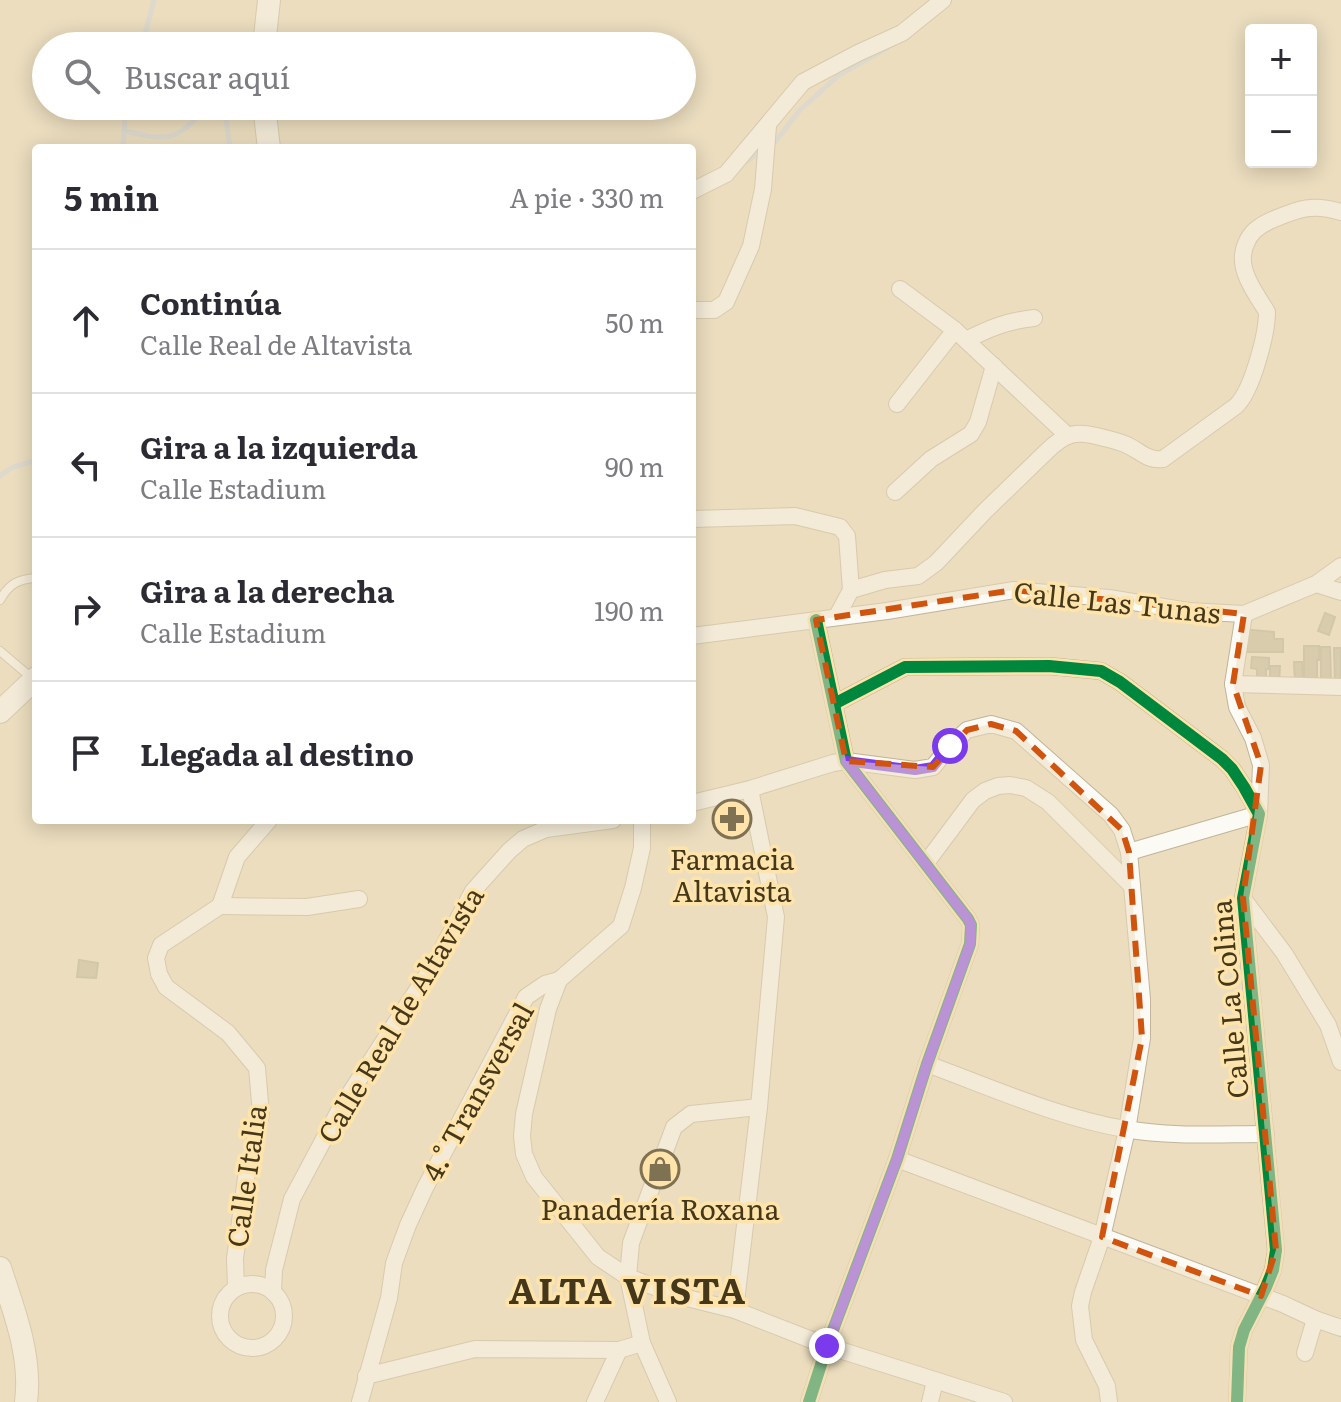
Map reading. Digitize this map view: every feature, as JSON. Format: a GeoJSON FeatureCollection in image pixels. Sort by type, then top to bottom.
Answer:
{"type":"FeatureCollection","features":[{"type":"Feature","properties":{"kind":"main road"},"geometry":{"type":"LineString","coordinates":[[266,32],[269,0]]}},
{"type":"Feature","properties":{"kind":"main road"},"geometry":{"type":"LineString","coordinates":[[266,120],[269,144]]}},
{"type":"Feature","properties":{"kind":"main road"},"geometry":{"type":"LineString","coordinates":[[0,712],[32,682]]}},
{"type":"Feature","properties":{"kind":"main road"},"geometry":{"type":"LineString","coordinates":[[0,1268],[22,1340],[26,1361],[26,1402]]}},
{"type":"Feature","properties":{"kind":"street"},"geometry":{"type":"LineString","coordinates":[[696,189],[726,174],[803,82],[902,33],[943,0]]}},
{"type":"Feature","properties":{"kind":"street"},"geometry":{"type":"LineString","coordinates":[[696,310],[714,310],[726,302],[751,246],[763,189],[768,126]]}},
{"type":"Feature","properties":{"kind":"street"},"geometry":{"type":"LineString","coordinates":[[851,590],[885,580],[918,576],[936,563],[996,499],[1056,442],[1068,436],[1084,433],[1128,445],[1148,458],[1163,459],[1236,406],[1246,395],[1267,317],[1244,267],[1247,240],[1257,228],[1300,209],[1322,208],[1341,212]]}},
{"type":"Feature","properties":{"kind":"street"},"geometry":{"type":"LineString","coordinates":[[900,289],[961,335],[1068,436]]}},
{"type":"Feature","properties":{"kind":"street"},"geometry":{"type":"LineString","coordinates":[[897,404],[961,335],[1034,318]]}},
{"type":"Feature","properties":{"kind":"street"},"geometry":{"type":"LineString","coordinates":[[895,492],[931,459],[971,434],[978,422],[994,366]]}},
{"type":"Feature","properties":{"kind":"street"},"geometry":{"type":"LineString","coordinates":[[696,519],[795,516],[840,527],[847,536],[851,590],[837,616]]}},
{"type":"Feature","properties":{"kind":"street","name":"Calle Las Tunas"},"geometry":{"type":"LineString","coordinates":[[696,635],[887,611],[1014,590],[1109,598],[1188,611],[1244,614],[1316,584],[1341,566]]}},
{"type":"Feature","properties":{"kind":"street"},"geometry":{"type":"LineString","coordinates":[[1316,584],[1341,592]]}},
{"type":"Feature","properties":{"kind":"street"},"geometry":{"type":"LineString","coordinates":[[1244,614],[1233,684],[1341,687]]}},
{"type":"Feature","properties":{"kind":"street"},"geometry":{"type":"LineString","coordinates":[[809,1402],[897,1159],[970,944],[971,932],[968,919],[846,761],[816,620]]}},
{"type":"Feature","properties":{"kind":"street"},"geometry":{"type":"LineString","coordinates":[[834,704],[905,667],[1049,666],[1101,671],[1222,759],[1244,787],[1259,814],[1129,852]]}},
{"type":"Feature","properties":{"kind":"street","name":"Calle La Colina"},"geometry":{"type":"LineString","coordinates":[[1233,684],[1237,707],[1253,738],[1261,765],[1259,814],[1243,898],[1276,1250],[1273,1270],[1239,1347],[1237,1402]]}},
{"type":"Feature","properties":{"kind":"street"},"geometry":{"type":"LineString","coordinates":[[696,802],[846,761],[915,770],[933,767],[967,730],[991,724],[1016,731],[1111,815],[1122,830],[1129,852],[1142,999],[1142,1038],[1127,1130],[1102,1237],[1080,1306],[1084,1340],[1107,1386],[1109,1402]]}},
{"type":"Feature","properties":{"kind":"street"},"geometry":{"type":"LineString","coordinates":[[926,863],[973,800],[985,791],[1010,785],[1026,788],[1048,802],[1132,886]]}},
{"type":"Feature","properties":{"kind":"street"},"geometry":{"type":"LineString","coordinates":[[735,1310],[759,1107],[776,917],[750,789]]}},
{"type":"Feature","properties":{"kind":"street"},"geometry":{"type":"LineString","coordinates":[[266,824],[237,857],[220,906],[307,907],[359,899]]}},
{"type":"Feature","properties":{"kind":"street","name":"Calle Real de Altavista"},"geometry":{"type":"LineString","coordinates":[[273,1292],[274,1270],[292,1199],[341,1107],[434,964],[473,891],[523,839],[546,829],[583,824]]}},
{"type":"Feature","properties":{"kind":"street","name":"4.° Transversal"},"geometry":{"type":"LineString","coordinates":[[360,1402],[389,1298],[394,1263],[425,1188],[526,997],[545,984],[559,980],[621,926],[642,848],[642,824]]}},
{"type":"Feature","properties":{"kind":"street"},"geometry":{"type":"LineString","coordinates":[[1243,898],[1284,953],[1328,1025],[1341,1062]]}},
{"type":"Feature","properties":{"kind":"street","name":"Calle Italia"},"geometry":{"type":"LineString","coordinates":[[220,906],[161,945],[156,958],[166,987],[228,1033],[257,1068],[261,1114],[246,1178],[235,1258],[236,1288]]}},
{"type":"Feature","properties":{"kind":"street"},"geometry":{"type":"LineString","coordinates":[[559,980],[548,1009],[524,1114],[524,1154],[534,1177],[598,1257],[628,1277],[679,1296],[735,1310],[827,1346],[1004,1402]]}},
{"type":"Feature","properties":{"kind":"street"},"geometry":{"type":"LineString","coordinates":[[927,1064],[1078,1119],[1127,1130],[1181,1134],[1266,1134]]}},
{"type":"Feature","properties":{"kind":"street"},"geometry":{"type":"LineString","coordinates":[[668,1402],[642,1343],[628,1277],[631,1243],[674,1127],[691,1114],[759,1107]]}},
{"type":"Feature","properties":{"kind":"street"},"geometry":{"type":"LineString","coordinates":[[897,1159],[1102,1237],[1264,1292],[1315,1319],[1341,1328]]}},
{"type":"Feature","properties":{"kind":"street"},"geometry":{"type":"LineString","coordinates":[[255,1284],[273,1292],[285,1312],[280,1334],[271,1343],[251,1349],[232,1341],[220,1324],[219,1313],[228,1294],[236,1288],[255,1284]]}},
{"type":"Feature","properties":{"kind":"street"},"geometry":{"type":"LineString","coordinates":[[1305,1353],[1315,1319]]}},
{"type":"Feature","properties":{"kind":"street"},"geometry":{"type":"LineString","coordinates":[[366,1376],[475,1349],[619,1350],[642,1343]]}},
{"type":"Feature","properties":{"kind":"street"},"geometry":{"type":"LineString","coordinates":[[595,1402],[619,1350]]}},
{"type":"Feature","properties":{"kind":"street"},"geometry":{"type":"LineString","coordinates":[[930,1402],[935,1381]]}},
{"type":"Feature","properties":{"kind":"lane"},"geometry":{"type":"LineString","coordinates":[[0,600],[11,584],[32,578]]}},
{"type":"Feature","properties":{"kind":"lane"},"geometry":{"type":"LineString","coordinates":[[0,651],[32,677]]}},
{"type":"Feature","properties":{"kind":"highlighted area"},"geometry":{"type":"Polygon","coordinates":[[[1014,590],[1244,614],[1233,684],[1261,765],[1243,898],[1276,1250],[1261,1296],[1102,1237],[1142,1038],[1129,852],[1122,830],[1016,731],[991,724],[967,730],[933,767],[846,761],[816,620],[1014,590]]]}},
{"type":"Feature","properties":{"kind":"building"},"geometry":{"type":"Polygon","coordinates":[[[1325,613],[1335,617],[1329,635],[1318,631],[1325,613]]]}},
{"type":"Feature","properties":{"kind":"building"},"geometry":{"type":"Polygon","coordinates":[[[1251,630],[1274,632],[1274,639],[1283,639],[1283,652],[1242,652],[1244,634],[1251,630]]]}},
{"type":"Feature","properties":{"kind":"building"},"geometry":{"type":"Polygon","coordinates":[[[1304,646],[1319,646],[1317,678],[1304,678],[1304,646]]]}},
{"type":"Feature","properties":{"kind":"building"},"geometry":{"type":"Polygon","coordinates":[[[1321,647],[1330,647],[1331,681],[1321,681],[1321,647]]]}},
{"type":"Feature","properties":{"kind":"building"},"geometry":{"type":"Polygon","coordinates":[[[1334,648],[1341,648],[1341,684],[1335,684],[1334,648]]]}},
{"type":"Feature","properties":{"kind":"building"},"geometry":{"type":"Polygon","coordinates":[[[1252,657],[1269,658],[1266,679],[1257,683],[1257,669],[1251,668],[1252,657]]]}},
{"type":"Feature","properties":{"kind":"building"},"geometry":{"type":"Polygon","coordinates":[[[1294,662],[1302,662],[1303,681],[1295,682],[1294,662]]]}},
{"type":"Feature","properties":{"kind":"building"},"geometry":{"type":"Polygon","coordinates":[[[1270,666],[1280,666],[1279,682],[1270,681],[1270,666]]]}},
{"type":"Feature","properties":{"kind":"building"},"geometry":{"type":"Polygon","coordinates":[[[79,960],[98,963],[96,978],[77,977],[79,960]]]}},
{"type":"Feature","properties":{"kind":"waterway"},"geometry":{"type":"LineString","coordinates":[[146,32],[154,0]]}},
{"type":"Feature","properties":{"kind":"waterway"},"geometry":{"type":"LineString","coordinates":[[770,145],[800,110],[839,75],[887,48]]}},
{"type":"Feature","properties":{"kind":"waterway"},"geometry":{"type":"LineString","coordinates":[[123,144],[125,120]]}},
{"type":"Feature","properties":{"kind":"waterway"},"geometry":{"type":"LineString","coordinates":[[124,131],[170,136],[179,133],[193,120]]}},
{"type":"Feature","properties":{"kind":"waterway"},"geometry":{"type":"LineString","coordinates":[[226,120],[229,144]]}},
{"type":"Feature","properties":{"kind":"waterway"},"geometry":{"type":"LineString","coordinates":[[744,163],[762,151]]}},
{"type":"Feature","properties":{"kind":"waterway"},"geometry":{"type":"LineString","coordinates":[[0,476],[11,468],[32,461]]}},
{"type":"Feature","properties":{"kind":"cycle path"},"geometry":{"type":"LineString","coordinates":[[809,1402],[897,1159],[970,944],[971,925],[846,761],[816,620]]}},
{"type":"Feature","properties":{"kind":"cycle path"},"geometry":{"type":"LineString","coordinates":[[834,704],[905,667],[1049,666],[1101,671],[1222,759],[1244,787],[1259,814],[1243,898],[1276,1250],[1273,1270],[1239,1347],[1237,1402]]}},
{"type":"Feature","properties":{"kind":"place","name":"Farmacia Altavista"},"geometry":{"type":"Point","coordinates":[732,819]}},
{"type":"Feature","properties":{"kind":"place","name":"Panadería Roxana"},"geometry":{"type":"Point","coordinates":[660,1169]}},
{"type":"Feature","properties":{"kind":"district","name":"ALTA VISTA"},"geometry":{"type":"Point","coordinates":[628,1291]}},
{"type":"Feature","properties":{"kind":"route"},"geometry":{"type":"LineString","coordinates":[[827,1346],[897,1159],[970,944],[971,932],[968,919],[846,761],[915,770],[933,767],[950,746]]}}]}
